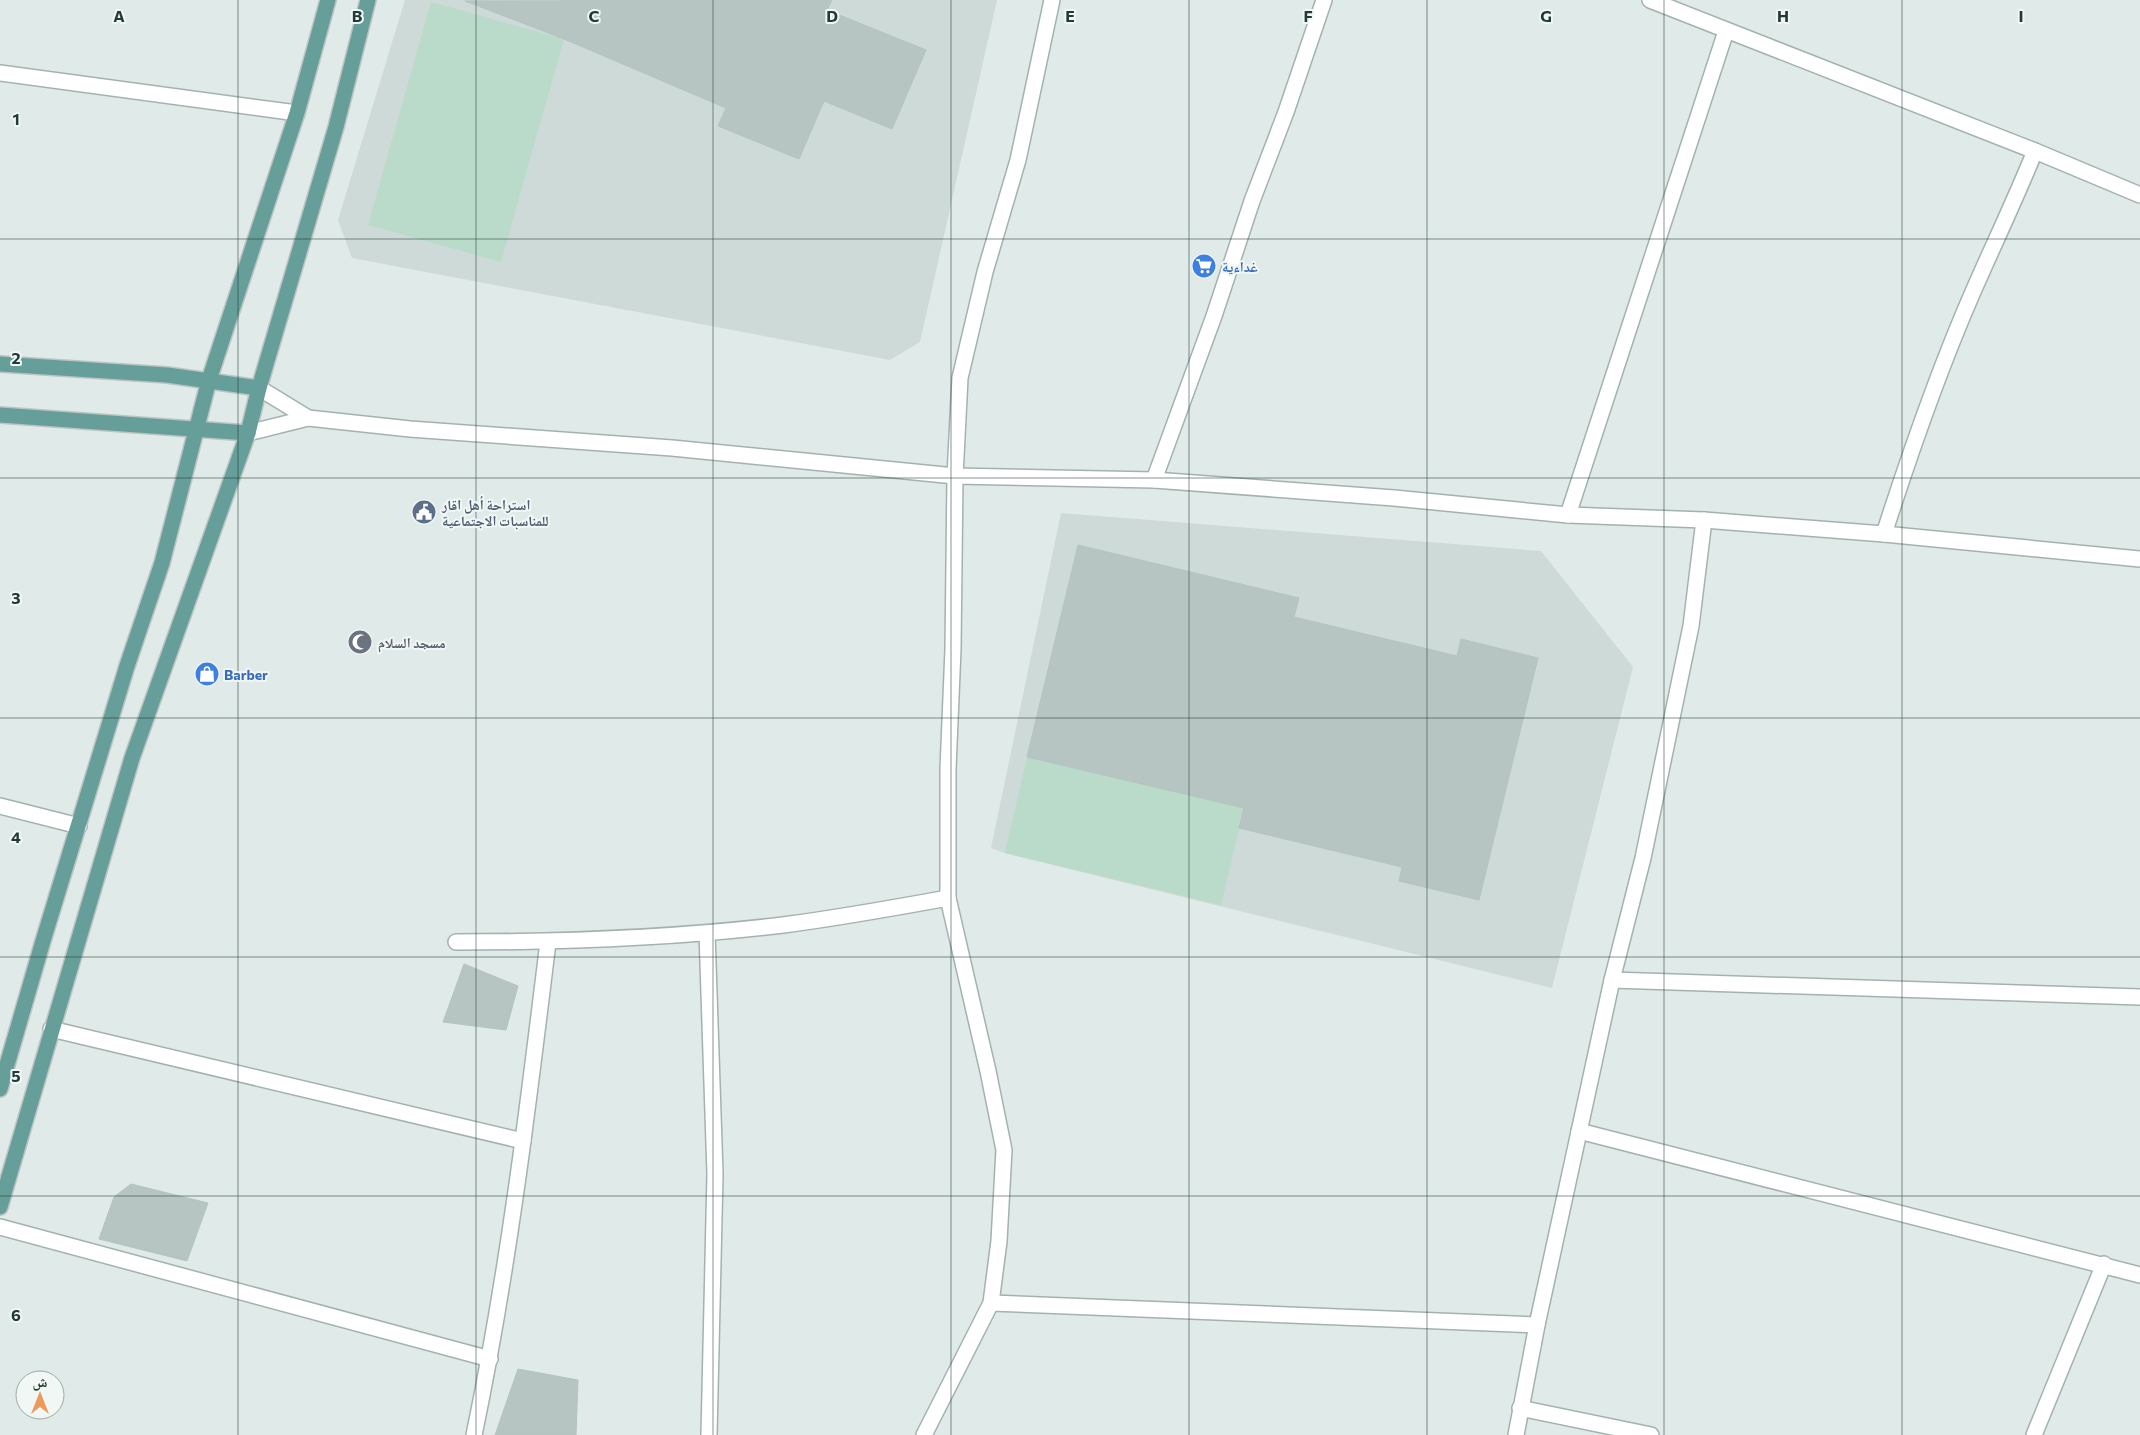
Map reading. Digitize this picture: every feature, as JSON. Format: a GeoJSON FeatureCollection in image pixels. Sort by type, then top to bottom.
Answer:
{"type":"FeatureCollection","features":[{"type":"Feature","properties":{"kind":"main road"},"geometry":{"type":"LineString","coordinates":[[0,1089],[42,941],[127,666],[162,563],[198,429],[209,380],[297,113],[328,0]]}},
{"type":"Feature","properties":{"kind":"main road"},"geometry":{"type":"LineString","coordinates":[[0,1207],[132,758],[248,433],[259,388],[336,127],[368,0]]}},
{"type":"Feature","properties":{"kind":"main road"},"geometry":{"type":"LineString","coordinates":[[0,364],[209,380],[259,388]]}},
{"type":"Feature","properties":{"kind":"main road"},"geometry":{"type":"LineString","coordinates":[[0,415],[248,433]]}},
{"type":"Feature","properties":{"kind":"street"},"geometry":{"type":"LineString","coordinates":[[924,1435],[991,1303],[999,1241],[1004,1150],[988,1071],[948,898],[948,769],[953,639],[955,476],[960,378],[985,272],[1018,160],[1052,0]]}},
{"type":"Feature","properties":{"kind":"street"},"geometry":{"type":"LineString","coordinates":[[1154,480],[1214,316],[1252,201],[1286,112],[1324,0]]}},
{"type":"Feature","properties":{"kind":"street"},"geometry":{"type":"LineString","coordinates":[[1650,0],[2035,151],[2140,195]]}},
{"type":"Feature","properties":{"kind":"street"},"geometry":{"type":"LineString","coordinates":[[1568,515],[1726,31]]}},
{"type":"Feature","properties":{"kind":"street"},"geometry":{"type":"LineString","coordinates":[[0,73],[297,113]]}},
{"type":"Feature","properties":{"kind":"street"},"geometry":{"type":"LineString","coordinates":[[1884,534],[1914,442],[1972,295],[2014,203],[2035,151]]}},
{"type":"Feature","properties":{"kind":"street"},"geometry":{"type":"LineString","coordinates":[[259,388],[308,418]]}},
{"type":"Feature","properties":{"kind":"street"},"geometry":{"type":"LineString","coordinates":[[248,433],[308,418],[410,429],[672,448],[955,476],[1154,480],[1394,498],[1568,515],[1704,520],[1884,534],[2140,559]]}},
{"type":"Feature","properties":{"kind":"street"},"geometry":{"type":"LineString","coordinates":[[1516,1435],[1537,1326],[1612,980],[1643,858],[1691,626],[1704,520]]}},
{"type":"Feature","properties":{"kind":"street"},"geometry":{"type":"LineString","coordinates":[[0,806],[79,826]]}},
{"type":"Feature","properties":{"kind":"street"},"geometry":{"type":"LineString","coordinates":[[456,942],[548,942],[707,933],[863,914],[948,898]]}},
{"type":"Feature","properties":{"kind":"street"},"geometry":{"type":"LineString","coordinates":[[707,933],[715,1174],[709,1435]]}},
{"type":"Feature","properties":{"kind":"street"},"geometry":{"type":"LineString","coordinates":[[474,1435],[490,1359],[506,1262],[548,942]]}},
{"type":"Feature","properties":{"kind":"street"},"geometry":{"type":"LineString","coordinates":[[1612,980],[2140,997]]}},
{"type":"Feature","properties":{"kind":"street"},"geometry":{"type":"LineString","coordinates":[[51,1029],[523,1141]]}},
{"type":"Feature","properties":{"kind":"street"},"geometry":{"type":"LineString","coordinates":[[1579,1132],[2104,1264],[2140,1275]]}},
{"type":"Feature","properties":{"kind":"street"},"geometry":{"type":"LineString","coordinates":[[0,1227],[490,1359]]}},
{"type":"Feature","properties":{"kind":"street"},"geometry":{"type":"LineString","coordinates":[[2034,1435],[2104,1264]]}},
{"type":"Feature","properties":{"kind":"street"},"geometry":{"type":"LineString","coordinates":[[991,1303],[1537,1326]]}},
{"type":"Feature","properties":{"kind":"street"},"geometry":{"type":"LineString","coordinates":[[1520,1408],[1652,1435]]}},
{"type":"Feature","properties":{"kind":"shaded area"},"geometry":{"type":"Polygon","coordinates":[[[405,0],[997,0],[920,342],[890,360],[352,258],[338,220],[405,0]]]}},
{"type":"Feature","properties":{"kind":"shaded area"},"geometry":{"type":"Polygon","coordinates":[[[1061,513],[1541,551],[1633,667],[1552,988],[991,848],[1061,513]]]}},
{"type":"Feature","properties":{"kind":"green space"},"geometry":{"type":"Polygon","coordinates":[[[431,2],[564,39],[501,262],[368,225],[431,2]]]}},
{"type":"Feature","properties":{"kind":"green space"},"geometry":{"type":"Polygon","coordinates":[[[1027,757],[1244,808],[1221,905],[1005,853],[1027,757]]]}},
{"type":"Feature","properties":{"kind":"building"},"geometry":{"type":"Polygon","coordinates":[[[832,0],[827,10],[926,50],[892,129],[824,101],[799,159],[718,126],[726,108],[564,39],[465,1],[832,0]]]}},
{"type":"Feature","properties":{"kind":"building"},"geometry":{"type":"Polygon","coordinates":[[[1078,545],[1299,598],[1294,617],[1457,656],[1461,639],[1538,658],[1479,900],[1399,881],[1402,867],[1239,828],[1244,808],[1027,757],[1078,545]]]}},
{"type":"Feature","properties":{"kind":"building"},"geometry":{"type":"Polygon","coordinates":[[[464,964],[518,986],[506,1030],[443,1022],[464,964]]]}},
{"type":"Feature","properties":{"kind":"building"},"geometry":{"type":"Polygon","coordinates":[[[131,1184],[208,1203],[187,1261],[99,1239],[114,1197],[131,1184]]]}},
{"type":"Feature","properties":{"kind":"building"},"geometry":{"type":"Polygon","coordinates":[[[518,1369],[578,1380],[576,1435],[495,1435],[518,1369]]]}},
{"type":"Feature","properties":{"kind":"place","name":"غداءية"},"geometry":{"type":"Point","coordinates":[1204,266]}},
{"type":"Feature","properties":{"kind":"place","name":"استراحة أهل اقار للمناسبات الاجتماعية"},"geometry":{"type":"Point","coordinates":[424,512]}},
{"type":"Feature","properties":{"kind":"place","name":"مسجد السلام"},"geometry":{"type":"Point","coordinates":[360,642]}},
{"type":"Feature","properties":{"kind":"place","name":"Barber"},"geometry":{"type":"Point","coordinates":[207,674]}}]}
